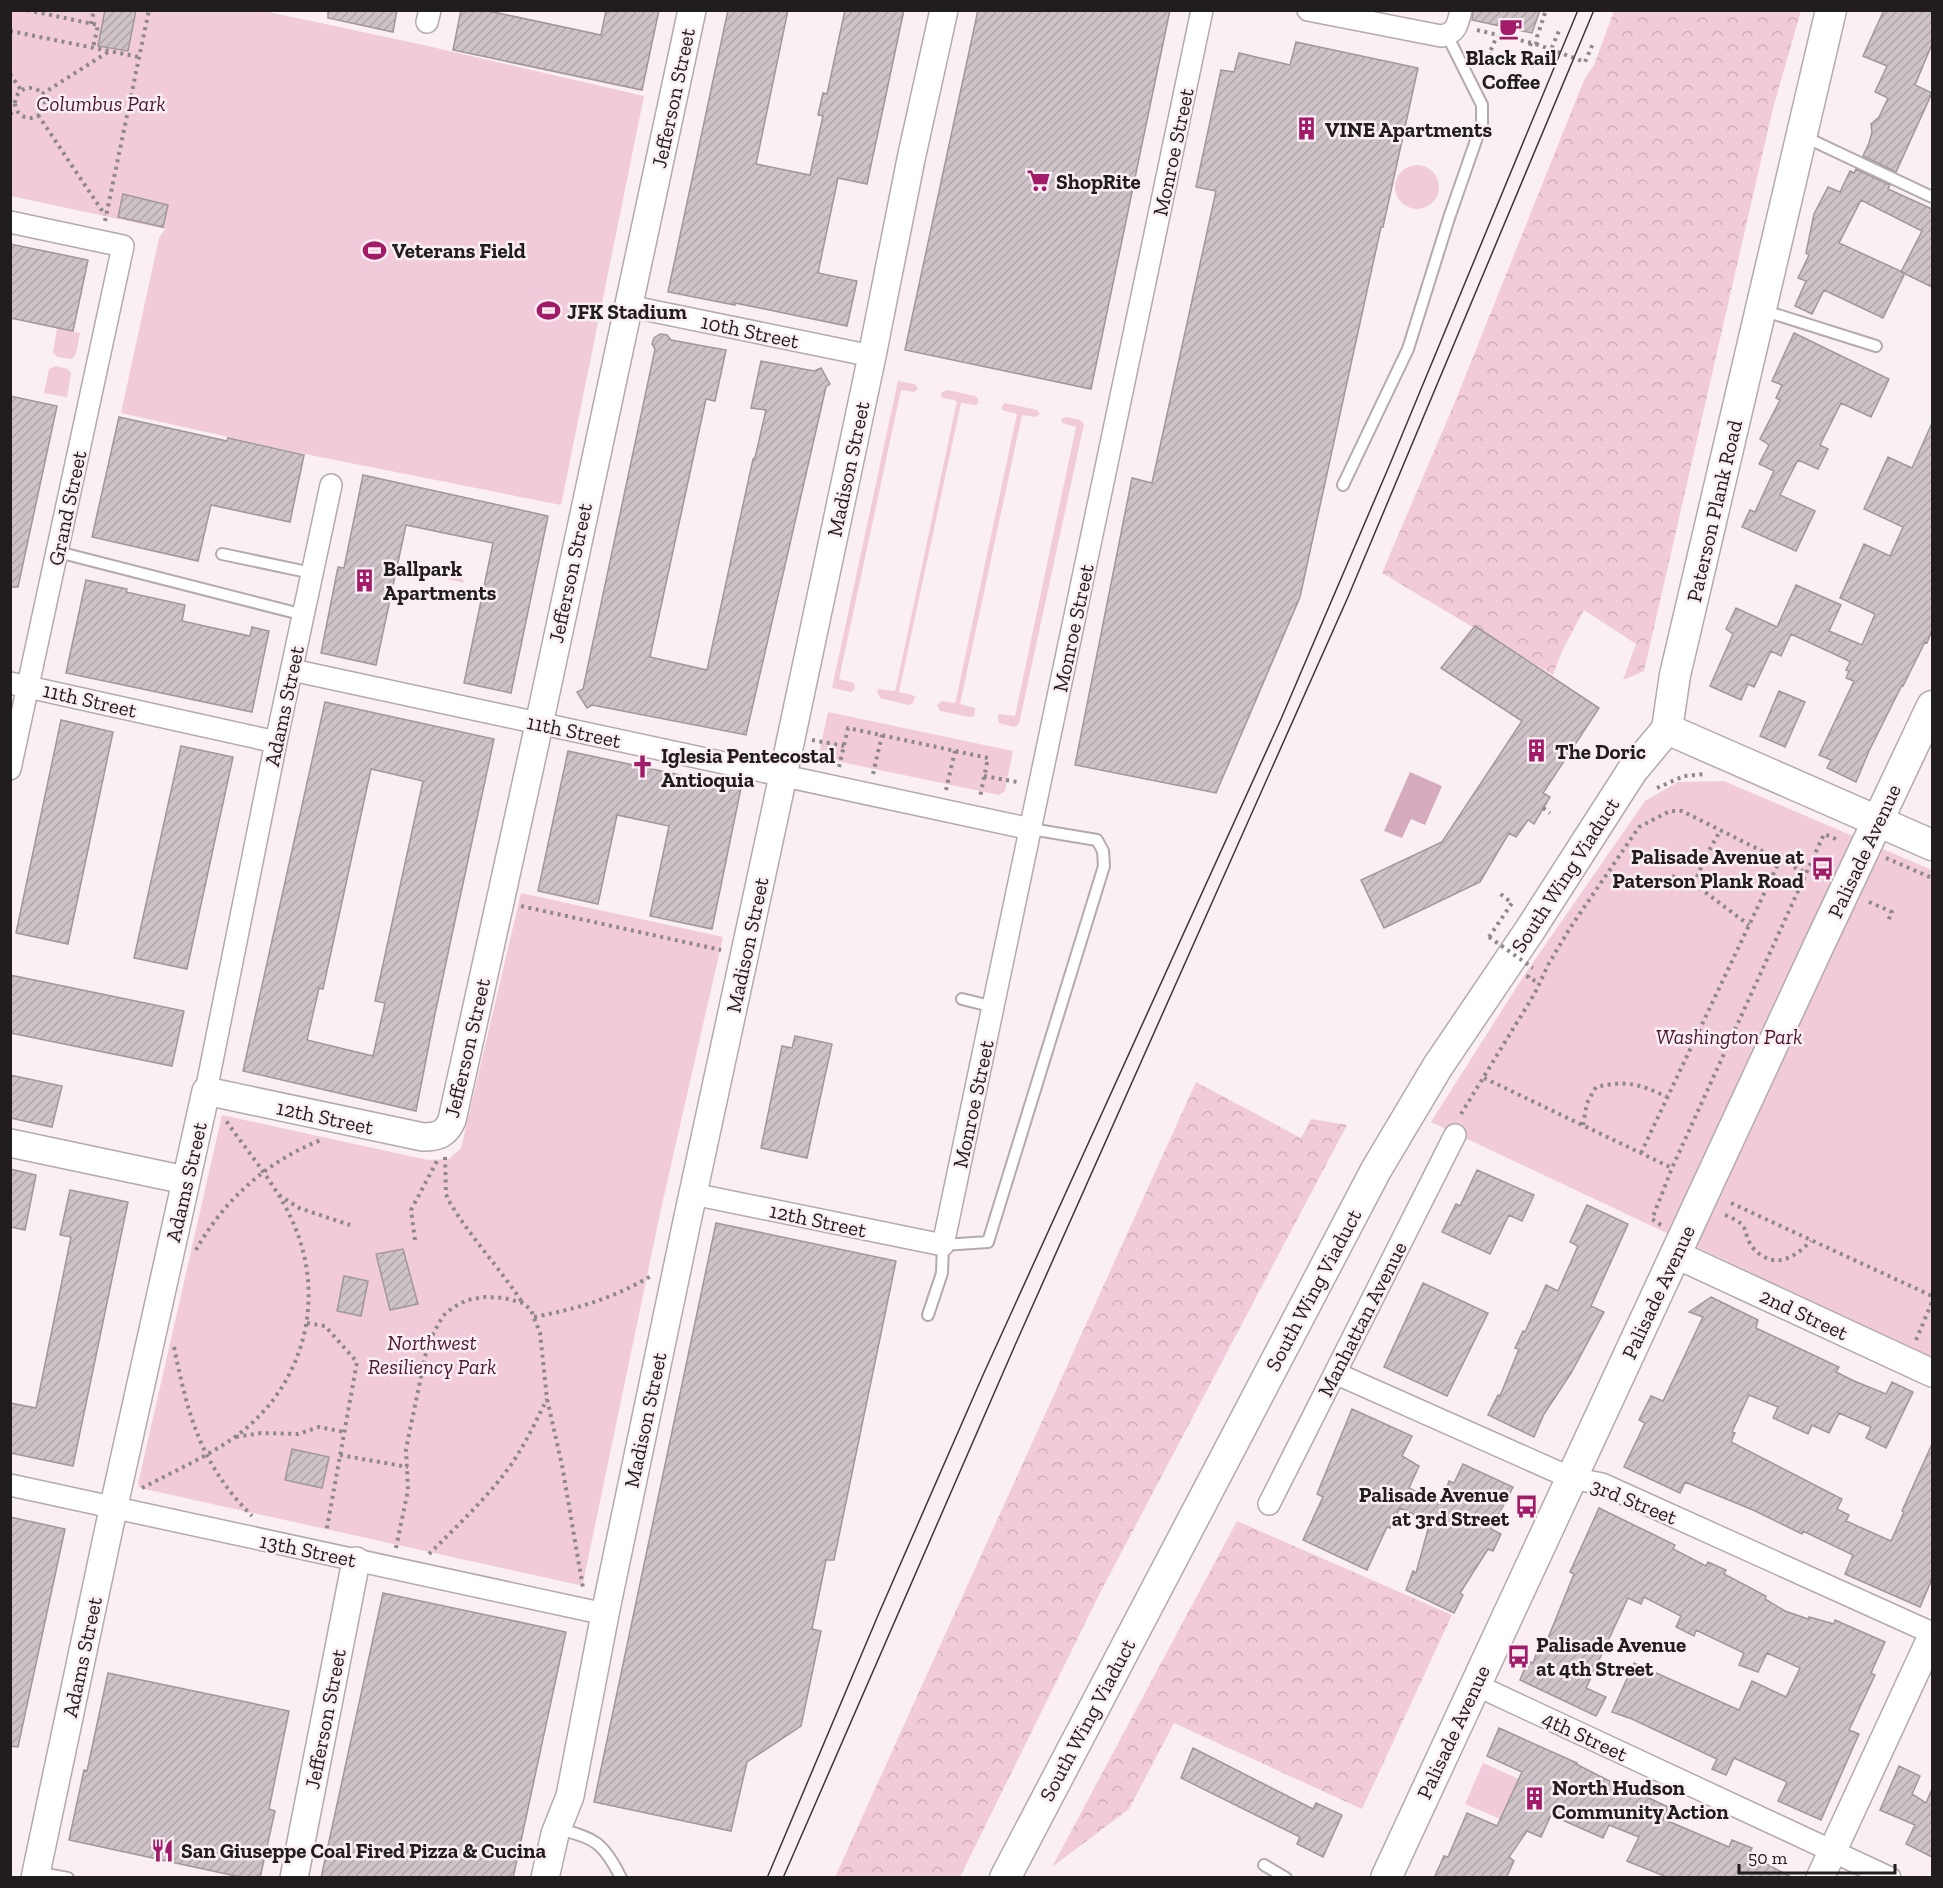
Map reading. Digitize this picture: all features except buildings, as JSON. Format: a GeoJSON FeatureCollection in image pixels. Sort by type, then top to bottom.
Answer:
{"type":"FeatureCollection","features":[{"type":"Feature","properties":{"kind":"main road","name":"Paterson Plank Road"},"geometry":{"type":"LineString","coordinates":[[1667,729],[1675,675],[1831,10]]}},
{"type":"Feature","properties":{"kind":"main road","name":"Palisade Avenue"},"geometry":{"type":"LineString","coordinates":[[1386,1878],[1932,706]]}},
{"type":"Feature","properties":{"kind":"main road"},"geometry":{"type":"LineString","coordinates":[[1667,729],[1932,845]]}},
{"type":"Feature","properties":{"kind":"main road","name":"South Wing Viaduct"},"geometry":{"type":"LineString","coordinates":[[1005,1878],[1376,1170],[1438,1066],[1530,930],[1632,771],[1667,729]]}},
{"type":"Feature","properties":{"kind":"street","name":"Jefferson Street"},"geometry":{"type":"LineString","coordinates":[[443,1148],[452,1120],[692,10]]}},
{"type":"Feature","properties":{"kind":"street","name":"Madison Street"},"geometry":{"type":"LineString","coordinates":[[545,1878],[557,1828],[570,1796],[605,1614],[872,356],[910,159],[944,10]]}},
{"type":"Feature","properties":{"kind":"street","name":"Monroe Street"},"geometry":{"type":"LineString","coordinates":[[943,1245],[1202,10]]}},
{"type":"Feature","properties":{"kind":"street"},"geometry":{"type":"LineString","coordinates":[[1308,10],[1431,35],[1447,35],[1455,29],[1461,10]]}},
{"type":"Feature","properties":{"kind":"street","name":"Grand Street"},"geometry":{"type":"LineString","coordinates":[[10,222],[123,246],[58,552],[20,685],[10,769]]}},
{"type":"Feature","properties":{"kind":"street","name":"10th Street"},"geometry":{"type":"LineString","coordinates":[[628,306],[872,356]]}},
{"type":"Feature","properties":{"kind":"street","name":"Adams Street"},"geometry":{"type":"LineString","coordinates":[[36,1874],[125,1500],[185,1180],[212,1101],[276,742],[331,485]]}},
{"type":"Feature","properties":{"kind":"street","name":"11th Street"},"geometry":{"type":"LineString","coordinates":[[292,670],[1032,829]]}},
{"type":"Feature","properties":{"kind":"street","name":"11th Street"},"geometry":{"type":"LineString","coordinates":[[20,685],[276,742]]}},
{"type":"Feature","properties":{"kind":"street","name":"12th Street"},"geometry":{"type":"LineString","coordinates":[[212,1101],[423,1137],[435,1137],[443,1148]]}},
{"type":"Feature","properties":{"kind":"street","name":"Manhattan Avenue"},"geometry":{"type":"LineString","coordinates":[[1269,1504],[1455,1135]]}},
{"type":"Feature","properties":{"kind":"street"},"geometry":{"type":"LineString","coordinates":[[10,1143],[185,1180]]}},
{"type":"Feature","properties":{"kind":"street","name":"12th Street"},"geometry":{"type":"LineString","coordinates":[[693,1194],[943,1245]]}},
{"type":"Feature","properties":{"kind":"street","name":"2nd Street"},"geometry":{"type":"LineString","coordinates":[[1675,1254],[1932,1373]]}},
{"type":"Feature","properties":{"kind":"street","name":"3rd Street"},"geometry":{"type":"LineString","coordinates":[[1335,1372],[1571,1478],[1602,1485],[1932,1634]]}},
{"type":"Feature","properties":{"kind":"street","name":"13th Street"},"geometry":{"type":"LineString","coordinates":[[10,1485],[125,1500],[356,1561],[605,1614]]}},
{"type":"Feature","properties":{"kind":"street","name":"Jefferson Street"},"geometry":{"type":"LineString","coordinates":[[294,1878],[356,1561]]}},
{"type":"Feature","properties":{"kind":"street"},"geometry":{"type":"LineString","coordinates":[[1820,1878],[1932,1634]]}},
{"type":"Feature","properties":{"kind":"street","name":"4th Street"},"geometry":{"type":"LineString","coordinates":[[1476,1685],[1890,1878]]}},
{"type":"Feature","properties":{"kind":"lane"},"geometry":{"type":"LineString","coordinates":[[1343,485],[1408,349],[1482,123],[1482,105],[1447,35]]}},
{"type":"Feature","properties":{"kind":"lane"},"geometry":{"type":"LineString","coordinates":[[1802,135],[1932,197]]}},
{"type":"Feature","properties":{"kind":"lane"},"geometry":{"type":"LineString","coordinates":[[1761,310],[1876,346]]}},
{"type":"Feature","properties":{"kind":"lane"},"geometry":{"type":"LineString","coordinates":[[58,552],[304,615]]}},
{"type":"Feature","properties":{"kind":"lane"},"geometry":{"type":"LineString","coordinates":[[222,554],[312,573]]}},
{"type":"Feature","properties":{"kind":"lane"},"geometry":{"type":"LineString","coordinates":[[928,1315],[942,1273],[943,1245],[988,1242],[1104,866],[1103,851],[1097,840],[1032,829]]}},
{"type":"Feature","properties":{"kind":"lane"},"geometry":{"type":"LineString","coordinates":[[962,999],[994,1007]]}},
{"type":"Feature","properties":{"kind":"lane"},"geometry":{"type":"LineString","coordinates":[[557,1828],[587,1836],[609,1854],[621,1878]]}},
{"type":"Feature","properties":{"kind":"lane"},"geometry":{"type":"LineString","coordinates":[[1264,1865],[1286,1878]]}},
{"type":"Feature","properties":{"kind":"lane"},"geometry":{"type":"LineString","coordinates":[[36,1874],[68,1878]]}},
{"type":"Feature","properties":{"kind":"path"},"geometry":{"type":"LineString","coordinates":[[27,10],[98,25],[93,48]]}},
{"type":"Feature","properties":{"kind":"path"},"geometry":{"type":"LineString","coordinates":[[91,24],[94,10]]}},
{"type":"Feature","properties":{"kind":"path"},"geometry":{"type":"LineString","coordinates":[[105,221],[149,10]]}},
{"type":"Feature","properties":{"kind":"path"},"geometry":{"type":"LineString","coordinates":[[1534,66],[1524,63],[1537,37],[1546,10]]}},
{"type":"Feature","properties":{"kind":"path"},"geometry":{"type":"LineString","coordinates":[[1549,55],[1560,28]]}},
{"type":"Feature","properties":{"kind":"path"},"geometry":{"type":"LineString","coordinates":[[1477,30],[1551,49],[1585,62],[1594,41]]}},
{"type":"Feature","properties":{"kind":"path"},"geometry":{"type":"LineString","coordinates":[[10,31],[139,57]]}},
{"type":"Feature","properties":{"kind":"path"},"geometry":{"type":"LineString","coordinates":[[1471,50],[1478,56],[1506,62],[1507,58],[1489,54],[1497,36]]}},
{"type":"Feature","properties":{"kind":"path"},"geometry":{"type":"LineString","coordinates":[[42,94],[112,51]]}},
{"type":"Feature","properties":{"kind":"path"},"geometry":{"type":"LineString","coordinates":[[10,74],[21,90]]}},
{"type":"Feature","properties":{"kind":"path"},"geometry":{"type":"LineString","coordinates":[[33,88],[42,94],[45,102],[38,116],[28,118],[16,110],[15,101],[21,90],[33,88]]}},
{"type":"Feature","properties":{"kind":"path"},"geometry":{"type":"LineString","coordinates":[[10,114],[16,110]]}},
{"type":"Feature","properties":{"kind":"path"},"geometry":{"type":"LineString","coordinates":[[38,116],[106,215]]}},
{"type":"Feature","properties":{"kind":"path"},"geometry":{"type":"LineString","coordinates":[[839,767],[848,728],[882,735],[988,758],[980,797]]}},
{"type":"Feature","properties":{"kind":"path"},"geometry":{"type":"LineString","coordinates":[[873,774],[882,735]]}},
{"type":"Feature","properties":{"kind":"path"},"geometry":{"type":"LineString","coordinates":[[812,740],[844,746]]}},
{"type":"Feature","properties":{"kind":"path"},"geometry":{"type":"LineString","coordinates":[[946,790],[955,751]]}},
{"type":"Feature","properties":{"kind":"path"},"geometry":{"type":"LineString","coordinates":[[984,776],[1017,782]]}},
{"type":"Feature","properties":{"kind":"path"},"geometry":{"type":"LineString","coordinates":[[1543,808],[1550,813]]}},
{"type":"Feature","properties":{"kind":"path"},"geometry":{"type":"LineString","coordinates":[[1461,1114],[1550,961],[1639,827],[1670,811],[1682,811],[1806,873]]}},
{"type":"Feature","properties":{"kind":"path"},"geometry":{"type":"LineString","coordinates":[[1694,884],[1720,831]]}},
{"type":"Feature","properties":{"kind":"path"},"geometry":{"type":"LineString","coordinates":[[1661,1225],[1652,1219],[1672,1168],[1824,834],[1836,839]]}},
{"type":"Feature","properties":{"kind":"path"},"geometry":{"type":"LineString","coordinates":[[1889,859],[1932,878]]}},
{"type":"Feature","properties":{"kind":"path"},"geometry":{"type":"LineString","coordinates":[[1641,1153],[1780,860]]}},
{"type":"Feature","properties":{"kind":"path"},"geometry":{"type":"LineString","coordinates":[[1672,876],[1694,884],[1749,925]]}},
{"type":"Feature","properties":{"kind":"path"},"geometry":{"type":"LineString","coordinates":[[1498,892],[1512,903],[1488,938],[1533,968]]}},
{"type":"Feature","properties":{"kind":"path"},"geometry":{"type":"LineString","coordinates":[[1869,902],[1892,912],[1887,923]]}},
{"type":"Feature","properties":{"kind":"path"},"geometry":{"type":"LineString","coordinates":[[519,906],[722,951]]}},
{"type":"Feature","properties":{"kind":"path"},"geometry":{"type":"LineString","coordinates":[[1545,959],[1550,961]]}},
{"type":"Feature","properties":{"kind":"path"},"geometry":{"type":"LineString","coordinates":[[1528,977],[1539,983]]}},
{"type":"Feature","properties":{"kind":"path"},"geometry":{"type":"LineString","coordinates":[[1484,1078],[1672,1168]]}},
{"type":"Feature","properties":{"kind":"path"},"geometry":{"type":"LineString","coordinates":[[1583,1125],[1587,1103],[1596,1087],[1616,1083],[1635,1084],[1667,1097]]}},
{"type":"Feature","properties":{"kind":"path"},"geometry":{"type":"LineString","coordinates":[[125,1500],[234,1437],[258,1416],[284,1383],[297,1356],[307,1323],[310,1290],[307,1266],[292,1220],[278,1194],[212,1101]]}},
{"type":"Feature","properties":{"kind":"path"},"geometry":{"type":"LineString","coordinates":[[194,1253],[237,1195],[262,1172],[297,1149],[324,1139]]}},
{"type":"Feature","properties":{"kind":"path"},"geometry":{"type":"LineString","coordinates":[[415,1240],[411,1210],[443,1148]]}},
{"type":"Feature","properties":{"kind":"path"},"geometry":{"type":"LineString","coordinates":[[443,1148],[446,1194],[449,1201],[479,1245],[505,1276],[522,1303],[531,1310],[534,1317],[543,1346],[547,1399],[562,1465],[583,1588]]}},
{"type":"Feature","properties":{"kind":"path"},"geometry":{"type":"LineString","coordinates":[[278,1194],[299,1208],[350,1225]]}},
{"type":"Feature","properties":{"kind":"path"},"geometry":{"type":"LineString","coordinates":[[1731,1203],[1932,1296]]}},
{"type":"Feature","properties":{"kind":"path"},"geometry":{"type":"LineString","coordinates":[[1725,1215],[1737,1219],[1744,1226],[1755,1250],[1772,1259],[1794,1257],[1811,1241]]}},
{"type":"Feature","properties":{"kind":"path"},"geometry":{"type":"LineString","coordinates":[[534,1317],[596,1303],[625,1291],[651,1276]]}},
{"type":"Feature","properties":{"kind":"path"},"geometry":{"type":"LineString","coordinates":[[396,1548],[408,1490],[406,1449],[428,1343],[443,1316],[467,1300],[485,1297],[504,1298],[522,1303]]}},
{"type":"Feature","properties":{"kind":"path"},"geometry":{"type":"LineString","coordinates":[[1915,1343],[1932,1302]]}},
{"type":"Feature","properties":{"kind":"path"},"geometry":{"type":"LineString","coordinates":[[307,1323],[325,1326],[357,1362],[326,1533]]}},
{"type":"Feature","properties":{"kind":"path"},"geometry":{"type":"LineString","coordinates":[[173,1343],[189,1416],[206,1454],[222,1483],[254,1518]]}},
{"type":"Feature","properties":{"kind":"path"},"geometry":{"type":"LineString","coordinates":[[427,1556],[487,1495],[508,1469],[529,1436],[547,1399]]}},
{"type":"Feature","properties":{"kind":"path"},"geometry":{"type":"LineString","coordinates":[[234,1437],[261,1433],[298,1434],[319,1427],[344,1432]]}},
{"type":"Feature","properties":{"kind":"path"},"geometry":{"type":"LineString","coordinates":[[340,1455],[408,1467]]}},
{"type":"Feature","properties":{"kind":"green space","name":"Columbus Park"},"geometry":{"type":"Polygon","coordinates":[[[10,11],[264,11],[644,96],[561,505],[295,452],[121,413],[159,238],[165,229],[11,196],[10,11]]]}},
{"type":"Feature","properties":{"kind":"green space"},"geometry":{"type":"Polygon","coordinates":[[[1614,11],[1801,11],[1773,108],[1644,671],[1623,680],[1636,644],[1584,610],[1562,651],[1553,675],[1382,573],[1455,402],[1584,80],[1594,65],[1614,11]]]}},
{"type":"Feature","properties":{"kind":"green space"},"geometry":{"type":"Polygon","coordinates":[[[1417,165],[1432,172],[1439,187],[1432,202],[1417,209],[1402,202],[1395,187],[1402,172],[1417,165]]]}},
{"type":"Feature","properties":{"kind":"green space"},"geometry":{"type":"Polygon","coordinates":[[[57,328],[80,333],[76,354],[72,359],[57,357],[53,352],[57,328]]]}},
{"type":"Feature","properties":{"kind":"green space"},"geometry":{"type":"Polygon","coordinates":[[[56,366],[68,369],[71,373],[67,397],[44,393],[49,369],[56,366]]]}},
{"type":"Feature","properties":{"kind":"green space"},"geometry":{"type":"Polygon","coordinates":[[[898,381],[915,384],[918,389],[914,392],[901,390],[839,679],[854,683],[855,689],[851,692],[832,688],[898,381]]]}},
{"type":"Feature","properties":{"kind":"green space"},"geometry":{"type":"Polygon","coordinates":[[[947,390],[975,396],[978,404],[961,403],[899,692],[915,696],[913,703],[908,705],[880,698],[877,692],[878,689],[895,691],[897,683],[957,401],[941,397],[942,392],[947,390]]]}},
{"type":"Feature","properties":{"kind":"green space"},"geometry":{"type":"Polygon","coordinates":[[[1005,403],[1037,410],[1040,414],[1036,417],[1022,415],[960,704],[975,708],[974,716],[970,717],[940,711],[937,705],[942,701],[955,703],[957,695],[1017,414],[1002,410],[1005,403]]]}},
{"type":"Feature","properties":{"kind":"green space"},"geometry":{"type":"Polygon","coordinates":[[[1066,417],[1080,420],[1084,424],[1019,724],[1014,727],[999,723],[998,717],[999,714],[1015,716],[1076,427],[1062,423],[1061,419],[1066,417]]]}},
{"type":"Feature","properties":{"kind":"green space"},"geometry":{"type":"Polygon","coordinates":[[[442,565],[458,568],[464,583],[430,575],[442,565]]]}},
{"type":"Feature","properties":{"kind":"green space"},"geometry":{"type":"Polygon","coordinates":[[[828,712],[1013,751],[1005,791],[999,795],[822,758],[819,754],[828,712]]]}},
{"type":"Feature","properties":{"kind":"green space","name":"Washington Park"},"geometry":{"type":"Polygon","coordinates":[[[1724,781],[1932,870],[1932,1358],[1431,1122],[1523,977],[1645,801],[1678,782],[1724,781]]]}},
{"type":"Feature","properties":{"kind":"green space","name":"Northwest Resiliency Park"},"geometry":{"type":"Polygon","coordinates":[[[521,893],[723,937],[661,1209],[583,1583],[579,1585],[140,1488],[138,1484],[222,1115],[428,1160],[449,1159],[461,1148],[521,893]]]}},
{"type":"Feature","properties":{"kind":"green space"},"geometry":{"type":"Polygon","coordinates":[[[1196,1082],[1301,1138],[1311,1119],[1347,1125],[1101,1591],[960,1877],[835,1877],[1196,1082]]]}},
{"type":"Feature","properties":{"kind":"green space"},"geometry":{"type":"Polygon","coordinates":[[[1237,1521],[1452,1615],[1362,1809],[1174,1723],[1129,1809],[1052,1867],[1237,1521]]]}},
{"type":"Feature","properties":{"kind":"green space"},"geometry":{"type":"Polygon","coordinates":[[[1483,1763],[1519,1779],[1500,1819],[1465,1804],[1483,1763]]]}},
{"type":"Feature","properties":{"kind":"shaded area"},"geometry":{"type":"Polygon","coordinates":[[[1410,772],[1442,786],[1425,825],[1411,819],[1402,838],[1384,831],[1410,772]]]}},
{"type":"Feature","properties":{"kind":"tram line"},"geometry":{"type":"LineString","coordinates":[[767,1878],[983,1375],[1281,719],[1390,464],[1578,10]]}},
{"type":"Feature","properties":{"kind":"tram line"},"geometry":{"type":"LineString","coordinates":[[783,1878],[1016,1343],[1348,597],[1594,10]]}},
{"type":"Feature","properties":{"kind":"place","name":"Black Rail Coffee"},"geometry":{"type":"Point","coordinates":[1511,29]}},
{"type":"Feature","properties":{"kind":"place","name":"VINE Apartments"},"geometry":{"type":"Point","coordinates":[1307,129]}},
{"type":"Feature","properties":{"kind":"place","name":"ShopRite"},"geometry":{"type":"Point","coordinates":[1038,181]}},
{"type":"Feature","properties":{"kind":"place","name":"Veterans Field"},"geometry":{"type":"Point","coordinates":[374,250]}},
{"type":"Feature","properties":{"kind":"place","name":"JFK Stadium"},"geometry":{"type":"Point","coordinates":[549,311]}},
{"type":"Feature","properties":{"kind":"place","name":"Ballpark Apartments"},"geometry":{"type":"Point","coordinates":[365,580]}},
{"type":"Feature","properties":{"kind":"place","name":"The Doric"},"geometry":{"type":"Point","coordinates":[1537,751]}},
{"type":"Feature","properties":{"kind":"place","name":"Iglesia Pentecostal Antioquia"},"geometry":{"type":"Point","coordinates":[643,767]}},
{"type":"Feature","properties":{"kind":"place","name":"Palisade Avenue at Paterson Plank Road"},"geometry":{"type":"Point","coordinates":[1822,868]}},
{"type":"Feature","properties":{"kind":"place","name":"Palisade Avenue at 3rd Street"},"geometry":{"type":"Point","coordinates":[1527,1506]}},
{"type":"Feature","properties":{"kind":"place","name":"Palisade Avenue at 4th Street"},"geometry":{"type":"Point","coordinates":[1518,1656]}},
{"type":"Feature","properties":{"kind":"place","name":"North Hudson Community Action"},"geometry":{"type":"Point","coordinates":[1534,1799]}},
{"type":"Feature","properties":{"kind":"place","name":"San Giuseppe Coal Fired Pizza & Cucina"},"geometry":{"type":"Point","coordinates":[163,1850]}}]}
